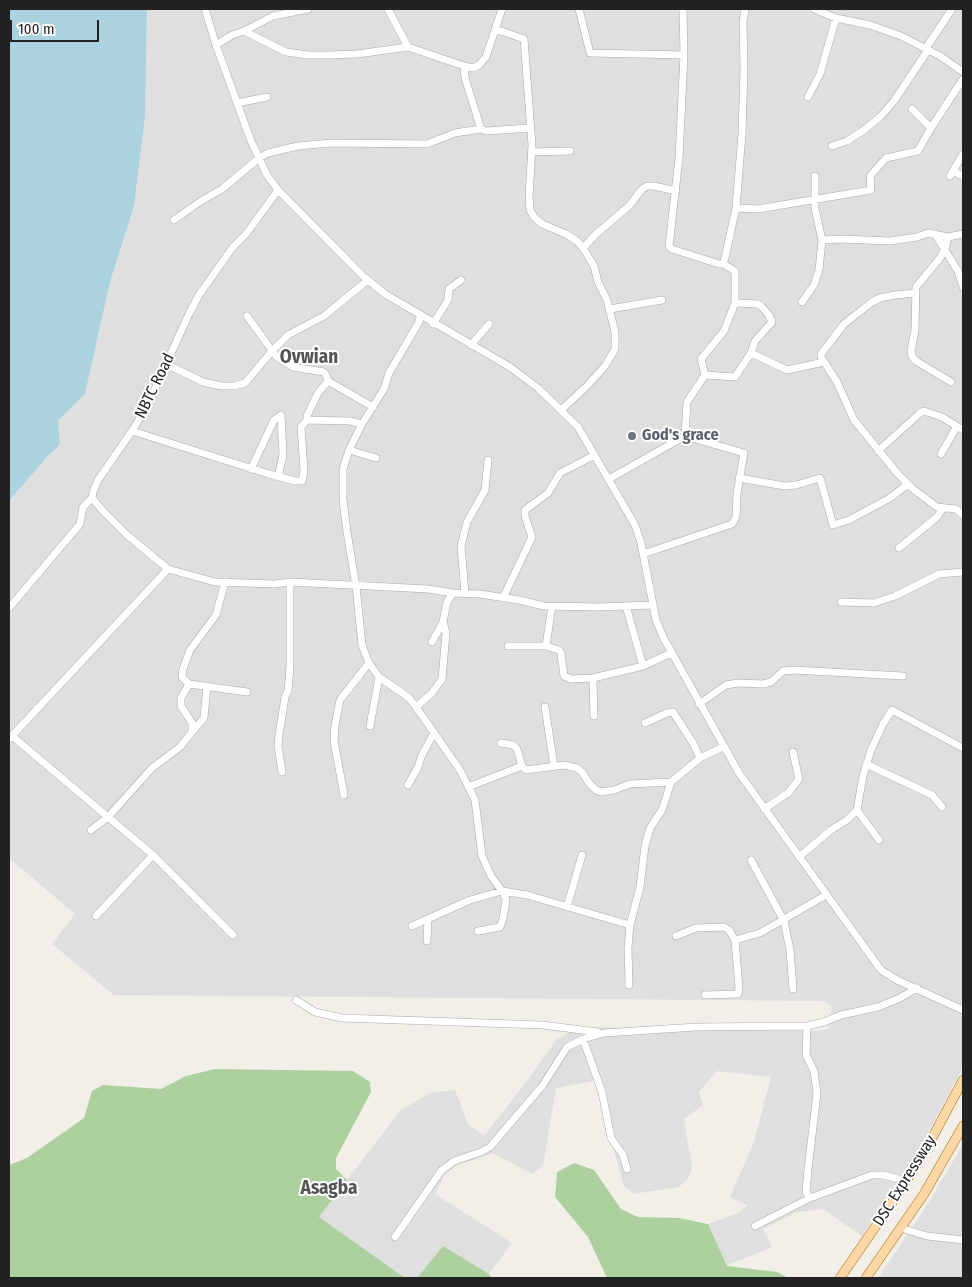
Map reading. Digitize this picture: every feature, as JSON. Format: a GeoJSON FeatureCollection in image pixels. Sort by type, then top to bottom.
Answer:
{"type":"FeatureCollection","features":[{"type":"Feature","properties":{"kind":"main road","name":"DSC Expressway"},"geometry":{"type":"LineString","coordinates":[[840,1278],[887,1212],[929,1144],[963,1080]]}},
{"type":"Feature","properties":{"kind":"main road","name":"DSC Expressway"},"geometry":{"type":"LineString","coordinates":[[866,1278],[924,1194],[963,1126]]}},
{"type":"Feature","properties":{"kind":"street"},"geometry":{"type":"LineString","coordinates":[[205,9],[236,103],[267,175],[278,190],[368,280],[385,294],[433,324],[510,367],[532,383],[578,427],[635,525],[643,554],[656,620],[671,653],[723,747],[764,809],[881,970],[897,980],[963,1010]]}},
{"type":"Feature","properties":{"kind":"street"},"geometry":{"type":"LineString","coordinates":[[216,45],[232,35],[273,16],[308,9]]}},
{"type":"Feature","properties":{"kind":"street"},"geometry":{"type":"LineString","coordinates":[[388,9],[408,47]]}},
{"type":"Feature","properties":{"kind":"street"},"geometry":{"type":"LineString","coordinates":[[244,31],[286,52],[308,55],[357,54],[408,47],[473,68],[486,57],[502,9]]}},
{"type":"Feature","properties":{"kind":"street"},"geometry":{"type":"LineString","coordinates":[[578,9],[590,53],[684,55]]}},
{"type":"Feature","properties":{"kind":"street"},"geometry":{"type":"LineString","coordinates":[[683,9],[684,55],[679,158],[669,246],[672,249],[722,264],[735,270],[735,303],[724,331],[701,359],[705,375],[688,402],[685,436]]}},
{"type":"Feature","properties":{"kind":"street"},"geometry":{"type":"LineString","coordinates":[[722,264],[731,237],[736,208],[742,134],[743,23],[745,9]]}},
{"type":"Feature","properties":{"kind":"street"},"geometry":{"type":"LineString","coordinates":[[814,9],[836,18],[870,25],[901,36],[927,49],[963,72]]}},
{"type":"Feature","properties":{"kind":"street"},"geometry":{"type":"LineString","coordinates":[[832,146],[856,136],[880,117],[894,101],[952,9]]}},
{"type":"Feature","properties":{"kind":"street"},"geometry":{"type":"LineString","coordinates":[[808,97],[820,74],[836,18]]}},
{"type":"Feature","properties":{"kind":"street"},"geometry":{"type":"LineString","coordinates":[[496,30],[524,39],[532,152],[530,210],[534,218],[542,224],[566,234],[577,241],[583,248],[594,266],[598,282],[610,309],[615,332],[615,349],[605,366],[588,386],[561,410]]}},
{"type":"Feature","properties":{"kind":"street"},"geometry":{"type":"LineString","coordinates":[[464,66],[465,78],[481,129]]}},
{"type":"Feature","properties":{"kind":"street"},"geometry":{"type":"LineString","coordinates":[[736,208],[758,209],[871,190],[870,176],[886,158],[918,151],[963,79]]}},
{"type":"Feature","properties":{"kind":"street"},"geometry":{"type":"LineString","coordinates":[[236,103],[267,97]]}},
{"type":"Feature","properties":{"kind":"street"},"geometry":{"type":"LineString","coordinates":[[912,108],[931,128]]}},
{"type":"Feature","properties":{"kind":"street"},"geometry":{"type":"LineString","coordinates":[[174,220],[222,189],[259,158],[268,153],[298,146],[331,143],[427,144],[455,133],[481,129],[486,131],[530,128]]}},
{"type":"Feature","properties":{"kind":"street"},"geometry":{"type":"LineString","coordinates":[[532,152],[570,151]]}},
{"type":"Feature","properties":{"kind":"street"},"geometry":{"type":"LineString","coordinates":[[963,154],[952,173],[963,176]]}},
{"type":"Feature","properties":{"kind":"street"},"geometry":{"type":"LineString","coordinates":[[802,302],[814,285],[819,270],[822,240],[815,199],[815,176]]}},
{"type":"Feature","properties":{"kind":"street"},"geometry":{"type":"LineString","coordinates":[[583,248],[596,234],[629,206],[642,189],[647,186],[676,191]]}},
{"type":"Feature","properties":{"kind":"street","name":"NBTC Road"},"geometry":{"type":"LineString","coordinates":[[9,608],[80,524],[83,507],[92,498],[98,480],[146,408],[199,295],[233,247],[246,234],[278,190]]}},
{"type":"Feature","properties":{"kind":"street"},"geometry":{"type":"LineString","coordinates":[[822,240],[890,241],[917,237],[928,233],[948,237],[960,235]]}},
{"type":"Feature","properties":{"kind":"street"},"geometry":{"type":"LineString","coordinates":[[935,234],[958,271],[963,287]]}},
{"type":"Feature","properties":{"kind":"street"},"geometry":{"type":"LineString","coordinates":[[951,382],[930,371],[912,356],[911,351],[915,330],[916,287],[945,249],[960,235]]}},
{"type":"Feature","properties":{"kind":"street"},"geometry":{"type":"LineString","coordinates":[[945,249],[948,237]]}},
{"type":"Feature","properties":{"kind":"street"},"geometry":{"type":"LineString","coordinates":[[166,364],[203,382],[221,386],[234,386],[245,383],[272,350],[288,335],[324,316],[368,280]]}},
{"type":"Feature","properties":{"kind":"street"},"geometry":{"type":"LineString","coordinates":[[433,324],[448,300],[449,290],[461,280]]}},
{"type":"Feature","properties":{"kind":"street"},"geometry":{"type":"LineString","coordinates":[[915,293],[880,298],[861,310],[844,324],[821,354],[837,382],[854,420],[878,450],[908,484],[937,507],[956,509],[963,515]]}},
{"type":"Feature","properties":{"kind":"street"},"geometry":{"type":"LineString","coordinates":[[610,309],[662,300]]}},
{"type":"Feature","properties":{"kind":"street"},"geometry":{"type":"LineString","coordinates":[[705,375],[735,377],[755,341],[769,326],[772,319],[757,304],[735,303]]}},
{"type":"Feature","properties":{"kind":"street"},"geometry":{"type":"LineString","coordinates":[[247,316],[276,356],[293,367],[324,372],[328,382],[373,407]]}},
{"type":"Feature","properties":{"kind":"street"},"geometry":{"type":"LineString","coordinates":[[420,316],[419,322],[389,374],[384,389],[362,424],[349,450],[343,470],[346,532],[356,586],[362,645],[369,664],[379,677],[408,697],[460,770],[476,800],[482,856],[491,876],[506,900],[500,927],[478,931]]}},
{"type":"Feature","properties":{"kind":"street"},"geometry":{"type":"LineString","coordinates":[[471,345],[490,324]]}},
{"type":"Feature","properties":{"kind":"street"},"geometry":{"type":"LineString","coordinates":[[750,353],[787,370],[824,362]]}},
{"type":"Feature","properties":{"kind":"street"},"geometry":{"type":"LineString","coordinates":[[132,431],[250,469],[295,481],[302,481],[304,471],[301,427],[307,420],[307,416],[318,393],[328,382]]}},
{"type":"Feature","properties":{"kind":"street"},"geometry":{"type":"LineString","coordinates":[[878,450],[924,411],[942,417],[960,428],[941,454]]}},
{"type":"Feature","properties":{"kind":"street"},"geometry":{"type":"LineString","coordinates":[[250,469],[274,420],[282,415],[282,455],[278,477]]}},
{"type":"Feature","properties":{"kind":"street"},"geometry":{"type":"LineString","coordinates":[[307,420],[350,421],[362,424]]}},
{"type":"Feature","properties":{"kind":"street"},"geometry":{"type":"LineString","coordinates":[[609,479],[685,436],[744,453],[739,478],[736,517],[732,524],[643,554]]}},
{"type":"Feature","properties":{"kind":"street"},"geometry":{"type":"LineString","coordinates":[[349,450],[376,458]]}},
{"type":"Feature","properties":{"kind":"street"},"geometry":{"type":"LineString","coordinates":[[503,598],[532,537],[525,516],[525,510],[548,493],[560,473],[596,455]]}},
{"type":"Feature","properties":{"kind":"street"},"geometry":{"type":"LineString","coordinates":[[465,593],[461,546],[467,522],[485,490],[488,460]]}},
{"type":"Feature","properties":{"kind":"street"},"geometry":{"type":"LineString","coordinates":[[739,478],[785,486],[820,478],[833,525],[849,520],[874,507],[890,498],[908,484]]}},
{"type":"Feature","properties":{"kind":"street"},"geometry":{"type":"LineString","coordinates":[[92,498],[127,535],[168,569],[215,582],[274,584],[290,582],[428,589],[503,598],[544,606],[653,605]]}},
{"type":"Feature","properties":{"kind":"street"},"geometry":{"type":"LineString","coordinates":[[899,548],[937,517],[944,508]]}},
{"type":"Feature","properties":{"kind":"street"},"geometry":{"type":"LineString","coordinates":[[168,569],[10,738],[153,855],[233,935]]}},
{"type":"Feature","properties":{"kind":"street"},"geometry":{"type":"LineString","coordinates":[[841,602],[874,603],[895,596],[939,574],[963,572]]}},
{"type":"Feature","properties":{"kind":"street"},"geometry":{"type":"LineString","coordinates":[[225,582],[216,615],[190,650],[179,678],[189,684],[247,692]]}},
{"type":"Feature","properties":{"kind":"street"},"geometry":{"type":"LineString","coordinates":[[282,772],[278,745],[285,697],[288,691],[290,667],[290,582]]}},
{"type":"Feature","properties":{"kind":"street"},"geometry":{"type":"LineString","coordinates":[[432,642],[443,622],[447,602],[453,593]]}},
{"type":"Feature","properties":{"kind":"street"},"geometry":{"type":"LineString","coordinates":[[546,646],[552,606]]}},
{"type":"Feature","properties":{"kind":"street"},"geometry":{"type":"LineString","coordinates":[[626,606],[643,666]]}},
{"type":"Feature","properties":{"kind":"street"},"geometry":{"type":"LineString","coordinates":[[416,708],[432,693],[442,679],[446,633],[443,622]]}},
{"type":"Feature","properties":{"kind":"street"},"geometry":{"type":"LineString","coordinates":[[508,646],[546,646],[559,650],[564,676],[567,678],[592,678],[643,666],[671,653]]}},
{"type":"Feature","properties":{"kind":"street"},"geometry":{"type":"LineString","coordinates":[[344,795],[334,741],[335,725],[340,700],[369,664]]}},
{"type":"Feature","properties":{"kind":"street"},"geometry":{"type":"LineString","coordinates":[[699,704],[726,685],[754,682],[763,684],[771,682],[783,671],[902,676]]}},
{"type":"Feature","properties":{"kind":"street"},"geometry":{"type":"LineString","coordinates":[[370,726],[379,677]]}},
{"type":"Feature","properties":{"kind":"street"},"geometry":{"type":"LineString","coordinates":[[592,678],[594,716]]}},
{"type":"Feature","properties":{"kind":"street"},"geometry":{"type":"LineString","coordinates":[[189,684],[181,698],[181,706],[192,723],[192,732]]}},
{"type":"Feature","properties":{"kind":"street"},"geometry":{"type":"LineString","coordinates":[[92,830],[108,817],[152,768],[180,747],[204,718],[207,686]]}},
{"type":"Feature","properties":{"kind":"street"},"geometry":{"type":"LineString","coordinates":[[545,707],[554,766]]}},
{"type":"Feature","properties":{"kind":"street"},"geometry":{"type":"LineString","coordinates":[[799,857],[857,810],[866,764],[877,736],[892,710],[963,748]]}},
{"type":"Feature","properties":{"kind":"street"},"geometry":{"type":"LineString","coordinates":[[646,724],[666,713],[673,712],[693,743],[700,758]]}},
{"type":"Feature","properties":{"kind":"street"},"geometry":{"type":"LineString","coordinates":[[408,784],[434,732]]}},
{"type":"Feature","properties":{"kind":"street"},"geometry":{"type":"LineString","coordinates":[[501,744],[513,745],[520,755],[522,766],[526,770],[564,765],[577,768],[596,790],[601,792],[614,790],[630,784],[671,782]]}},
{"type":"Feature","properties":{"kind":"street"},"geometry":{"type":"LineString","coordinates":[[629,985],[628,948],[630,925],[640,887],[647,835],[662,810],[671,782],[700,758],[723,747]]}},
{"type":"Feature","properties":{"kind":"street"},"geometry":{"type":"LineString","coordinates":[[764,809],[788,793],[799,779],[793,752]]}},
{"type":"Feature","properties":{"kind":"street"},"geometry":{"type":"LineString","coordinates":[[866,764],[932,795],[942,807]]}},
{"type":"Feature","properties":{"kind":"street"},"geometry":{"type":"LineString","coordinates":[[468,787],[522,766]]}},
{"type":"Feature","properties":{"kind":"street"},"geometry":{"type":"LineString","coordinates":[[857,810],[879,840]]}},
{"type":"Feature","properties":{"kind":"street"},"geometry":{"type":"LineString","coordinates":[[567,907],[582,854]]}},
{"type":"Feature","properties":{"kind":"street"},"geometry":{"type":"LineString","coordinates":[[96,916],[153,855]]}},
{"type":"Feature","properties":{"kind":"street"},"geometry":{"type":"LineString","coordinates":[[752,860],[784,921],[790,950],[792,989]]}},
{"type":"Feature","properties":{"kind":"street"},"geometry":{"type":"LineString","coordinates":[[412,926],[470,900],[502,891],[527,895],[630,925]]}},
{"type":"Feature","properties":{"kind":"street"},"geometry":{"type":"LineString","coordinates":[[735,940],[760,933],[784,921],[826,895]]}},
{"type":"Feature","properties":{"kind":"street"},"geometry":{"type":"LineString","coordinates":[[427,941],[428,919]]}},
{"type":"Feature","properties":{"kind":"street"},"geometry":{"type":"LineString","coordinates":[[676,936],[696,928],[724,927],[730,930],[735,940],[740,988],[738,994],[705,995]]}},
{"type":"Feature","properties":{"kind":"street"},"geometry":{"type":"LineString","coordinates":[[296,1000],[315,1012],[342,1018],[542,1025],[604,1033],[696,1027],[807,1026],[841,1015],[878,1007],[900,998],[917,988]]}},
{"type":"Feature","properties":{"kind":"street"},"geometry":{"type":"LineString","coordinates":[[807,1026],[806,1055],[814,1071],[817,1093],[806,1192],[810,1198]]}},
{"type":"Feature","properties":{"kind":"street"},"geometry":{"type":"LineString","coordinates":[[395,1238],[441,1171],[454,1161],[490,1147],[543,1085],[567,1047],[583,1039],[604,1033]]}},
{"type":"Feature","properties":{"kind":"street"},"geometry":{"type":"LineString","coordinates":[[583,1039],[602,1092],[611,1138],[624,1155],[627,1170]]}},
{"type":"Feature","properties":{"kind":"street"},"geometry":{"type":"LineString","coordinates":[[755,1226],[810,1198],[872,1175],[884,1175],[906,1181]]}},
{"type":"Feature","properties":{"kind":"street"},"geometry":{"type":"LineString","coordinates":[[901,1228],[927,1236],[963,1240]]}},
{"type":"Feature","properties":{"kind":"shaded area"},"geometry":{"type":"Polygon","coordinates":[[[147,9],[963,9],[963,1067],[921,1146],[862,1236],[823,1209],[797,1212],[763,1229],[772,1247],[726,1266],[708,1224],[739,1213],[747,1205],[730,1197],[754,1142],[771,1077],[717,1071],[699,1092],[703,1105],[684,1119],[692,1167],[689,1177],[679,1187],[633,1194],[624,1186],[594,1081],[556,1088],[543,1166],[532,1174],[493,1153],[458,1165],[444,1175],[435,1194],[512,1243],[489,1274],[443,1246],[417,1278],[405,1278],[318,1217],[401,1110],[430,1093],[455,1090],[468,1124],[484,1136],[556,1040],[572,1031],[588,1027],[817,1031],[828,1029],[832,1006],[824,1001],[114,995],[52,944],[75,914],[9,858],[9,501],[48,456],[60,446],[58,421],[85,394],[110,282],[134,206],[145,117],[147,9]]]}},
{"type":"Feature","properties":{"kind":"shaded area"},"geometry":{"type":"Polygon","coordinates":[[[963,1144],[963,1278],[878,1278],[929,1202],[963,1144]]]}},
{"type":"Feature","properties":{"kind":"green space"},"geometry":{"type":"Polygon","coordinates":[[[215,1069],[353,1071],[370,1082],[371,1092],[336,1158],[336,1169],[347,1180],[319,1217],[405,1278],[9,1278],[9,1165],[27,1158],[84,1118],[92,1091],[103,1085],[161,1089],[186,1076],[215,1069]]]}},
{"type":"Feature","properties":{"kind":"green space"},"geometry":{"type":"Polygon","coordinates":[[[574,1163],[594,1170],[621,1209],[638,1217],[679,1218],[708,1224],[727,1266],[777,1272],[788,1278],[607,1278],[588,1237],[555,1197],[557,1172],[574,1163]]]}},
{"type":"Feature","properties":{"kind":"green space"},"geometry":{"type":"Polygon","coordinates":[[[443,1246],[489,1274],[492,1278],[417,1278],[443,1246]]]}},
{"type":"Feature","properties":{"kind":"water"},"geometry":{"type":"Polygon","coordinates":[[[9,9],[147,9],[145,117],[134,206],[110,282],[85,394],[58,421],[60,445],[9,501],[9,9]]]}},
{"type":"Feature","properties":{"kind":"place","name":"God's grace"},"geometry":{"type":"Point","coordinates":[632,436]}},
{"type":"Feature","properties":{"kind":"district","name":"Ovwian"},"geometry":{"type":"Point","coordinates":[309,358]}},
{"type":"Feature","properties":{"kind":"district","name":"Asagba"},"geometry":{"type":"Point","coordinates":[329,1189]}}]}
